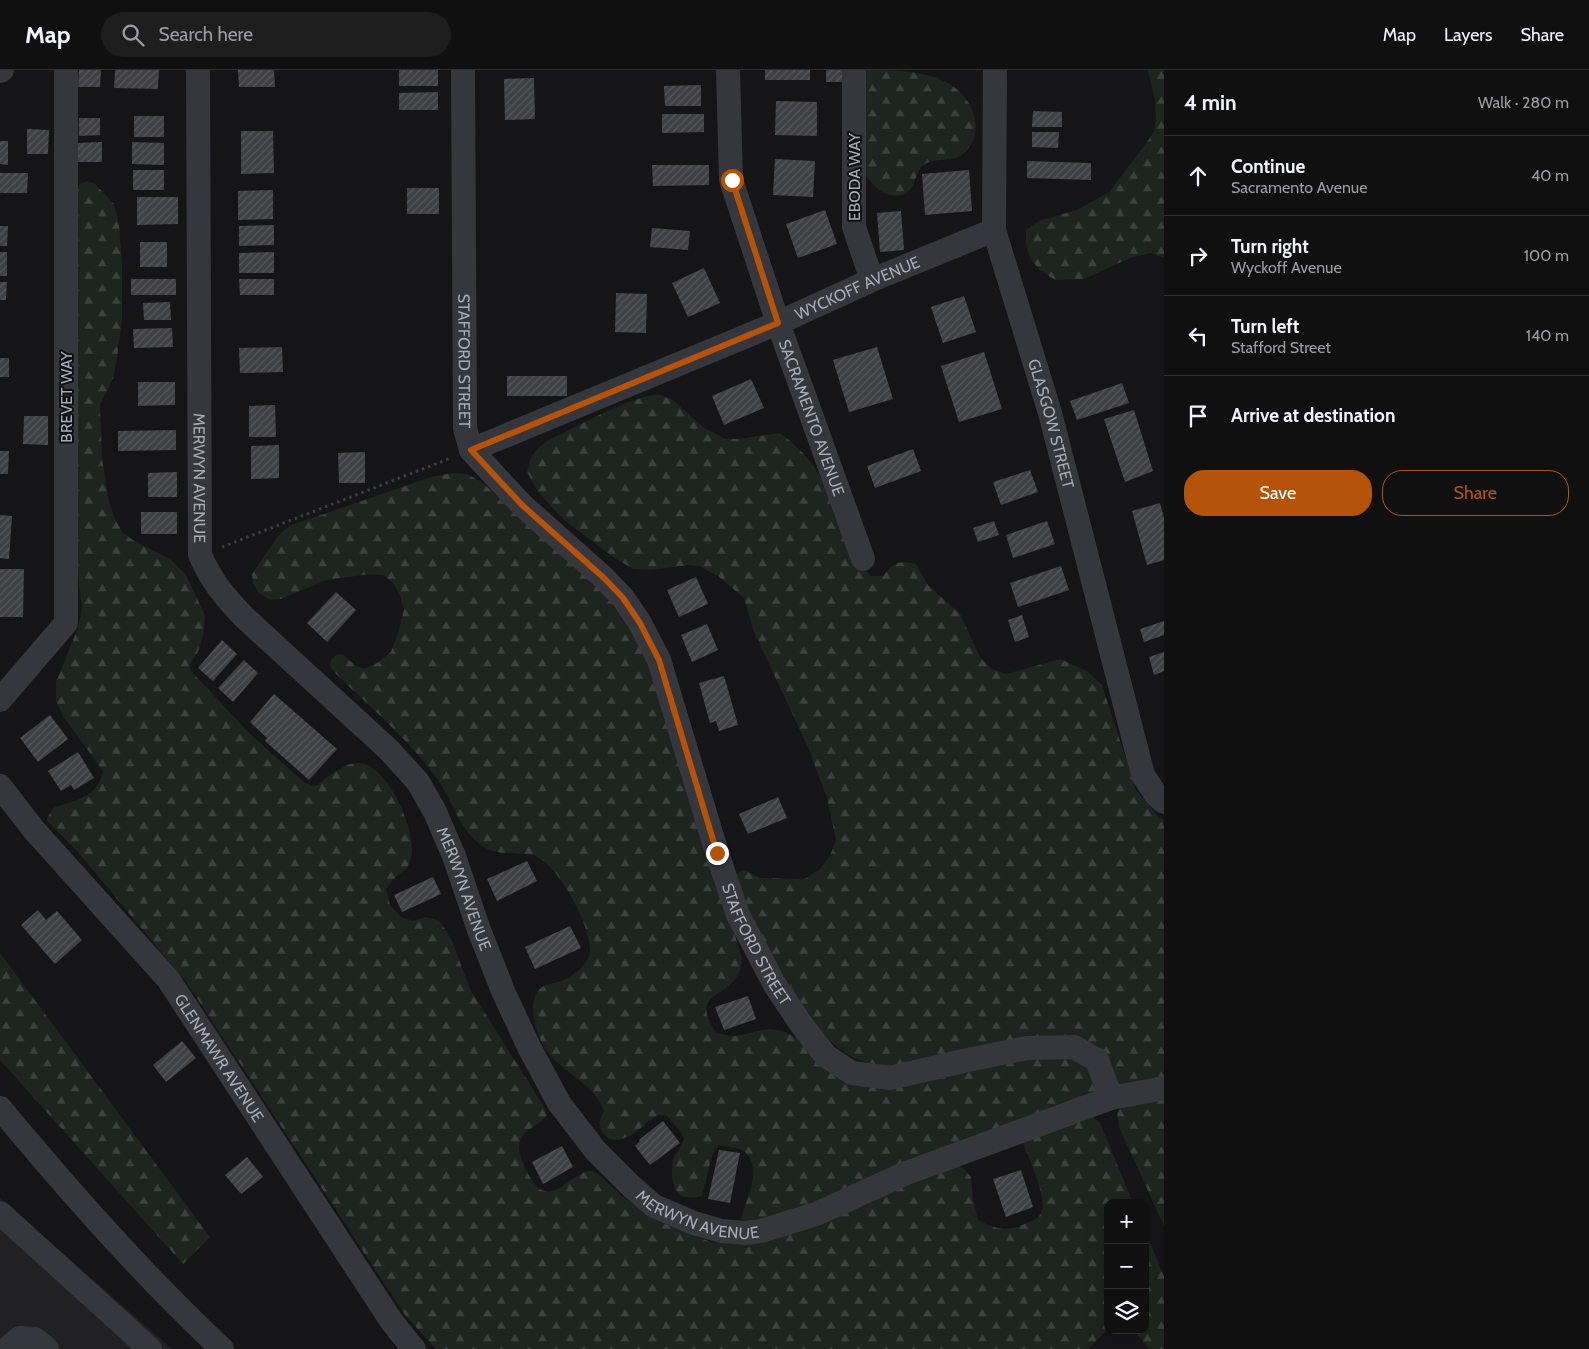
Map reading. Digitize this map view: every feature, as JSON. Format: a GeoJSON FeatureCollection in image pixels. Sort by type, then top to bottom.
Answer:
{"type":"FeatureCollection","features":[{"type":"Feature","properties":{"kind":"street","name":"BREVET WAY"},"geometry":{"type":"LineString","coordinates":[[0,700],[66,623],[66,70]]}},
{"type":"Feature","properties":{"kind":"street","name":"MERWYN AVENUE"},"geometry":{"type":"LineString","coordinates":[[198,70],[200,555],[210,576],[238,611],[389,750],[418,782],[435,812],[454,856],[479,930],[529,1047],[559,1102],[595,1150],[654,1206],[694,1223],[721,1231],[746,1234],[816,1214],[904,1174],[1111,1098],[1164,1088]]}},
{"type":"Feature","properties":{"kind":"street","name":"STAFFORD STREET"},"geometry":{"type":"LineString","coordinates":[[463,70],[465,428],[471,450],[522,505],[604,578],[623,598],[640,623],[659,660],[717,853],[738,915],[775,985],[801,1024],[826,1056],[852,1073],[890,1078],[1027,1048],[1074,1047],[1097,1060],[1111,1098]]}},
{"type":"Feature","properties":{"kind":"street","name":"SACRAMENTO AVENUE"},"geometry":{"type":"LineString","coordinates":[[728,70],[732,180],[778,323],[863,559]]}},
{"type":"Feature","properties":{"kind":"street","name":"EBODA WAY"},"geometry":{"type":"LineString","coordinates":[[854,70],[854,227],[872,280]]}},
{"type":"Feature","properties":{"kind":"street","name":"GLASGOW STREET"},"geometry":{"type":"LineString","coordinates":[[996,70],[994,230],[1050,413],[1143,775],[1156,795],[1164,802]]}},
{"type":"Feature","properties":{"kind":"street","name":"WYCKOFF AVENUE"},"geometry":{"type":"LineString","coordinates":[[471,450],[778,323],[872,280],[994,230]]}},
{"type":"Feature","properties":{"kind":"street","name":"GLENMAWR AVENUE"},"geometry":{"type":"LineString","coordinates":[[0,786],[34,830],[168,980],[392,1322],[414,1349]]}},
{"type":"Feature","properties":{"kind":"street"},"geometry":{"type":"LineString","coordinates":[[0,1108],[67,1190],[191,1320],[222,1349]]}},
{"type":"Feature","properties":{"kind":"street"},"geometry":{"type":"LineString","coordinates":[[0,1213],[150,1349]]}},
{"type":"Feature","properties":{"kind":"street"},"geometry":{"type":"LineString","coordinates":[[7,1349],[20,1338],[35,1339],[47,1349]]}},
{"type":"Feature","properties":{"kind":"path"},"geometry":{"type":"LineString","coordinates":[[200,555],[471,450]]}},
{"type":"Feature","properties":{"kind":"shaded area"},"geometry":{"type":"Polygon","coordinates":[[[1,1199],[172,1349],[0,1349],[1,1199]]]}},
{"type":"Feature","properties":{"kind":"green space"},"geometry":{"type":"Polygon","coordinates":[[[860,70],[913,72],[944,81],[957,89],[967,100],[974,115],[976,125],[971,145],[960,156],[930,162],[922,166],[911,188],[905,194],[890,195],[881,191],[866,176],[860,70]]]}},
{"type":"Feature","properties":{"kind":"green space"},"geometry":{"type":"Polygon","coordinates":[[[1148,70],[1164,70],[1164,258],[1150,253],[1130,258],[1084,279],[1055,280],[1040,270],[1031,260],[1026,244],[1026,230],[1039,221],[1077,210],[1109,192],[1139,153],[1154,132],[1156,120],[1155,100],[1148,70]]]}},
{"type":"Feature","properties":{"kind":"green space"},"geometry":{"type":"Polygon","coordinates":[[[87,181],[95,184],[114,204],[119,225],[122,262],[122,318],[113,379],[100,405],[102,458],[109,502],[115,519],[122,532],[133,540],[170,559],[186,575],[205,616],[203,636],[198,652],[190,664],[191,671],[250,734],[305,783],[316,786],[347,765],[359,763],[370,766],[390,786],[405,817],[412,846],[408,866],[386,889],[390,905],[401,917],[413,921],[426,917],[440,921],[452,941],[470,989],[544,1107],[547,1115],[525,1133],[519,1145],[519,1152],[525,1168],[533,1181],[540,1189],[547,1192],[562,1187],[590,1170],[598,1174],[622,1196],[661,1222],[713,1243],[748,1243],[952,1163],[964,1169],[971,1177],[973,1199],[978,1220],[994,1227],[1005,1229],[1036,1219],[1040,1215],[1043,1206],[1040,1188],[1022,1140],[1088,1114],[1100,1123],[1131,1199],[1104,1199],[1104,1333],[1088,1349],[436,1349],[405,1315],[187,983],[77,851],[46,820],[53,808],[77,800],[91,792],[100,780],[103,771],[63,716],[56,701],[56,682],[78,628],[82,609],[78,575],[76,498],[76,191],[80,184],[87,181]]]}},
{"type":"Feature","properties":{"kind":"green space"},"geometry":{"type":"Polygon","coordinates":[[[658,394],[673,400],[703,427],[725,439],[779,433],[792,443],[803,453],[821,477],[835,504],[857,556],[871,576],[883,576],[897,563],[916,564],[928,585],[960,614],[980,657],[992,669],[1006,674],[1060,659],[1087,671],[1102,685],[1136,790],[1158,816],[1164,820],[1164,1078],[1115,1089],[1091,1049],[890,1067],[865,1062],[848,1055],[818,1028],[779,967],[733,881],[734,874],[744,870],[760,878],[804,879],[819,870],[830,856],[836,840],[827,798],[808,747],[754,632],[744,598],[718,576],[699,566],[689,565],[650,570],[633,569],[613,557],[564,520],[538,492],[527,472],[534,453],[549,440],[631,401],[658,394]]]}},
{"type":"Feature","properties":{"kind":"green space"},"geometry":{"type":"Polygon","coordinates":[[[452,473],[467,474],[482,482],[604,592],[631,625],[649,661],[742,958],[741,968],[735,980],[708,1002],[706,1009],[716,1033],[735,1036],[770,1029],[780,1031],[801,1041],[847,1080],[999,1058],[1072,1053],[1088,1061],[1103,1095],[813,1209],[750,1225],[741,1219],[752,1183],[753,1165],[749,1157],[742,1150],[719,1145],[712,1156],[701,1196],[688,1197],[679,1194],[672,1179],[673,1160],[684,1140],[681,1132],[667,1116],[658,1115],[631,1135],[616,1140],[609,1138],[603,1133],[600,1128],[600,1122],[604,1111],[600,1102],[588,1087],[549,1054],[540,1040],[534,1019],[535,997],[540,989],[574,974],[582,967],[590,954],[589,938],[578,910],[562,881],[542,860],[532,855],[501,853],[490,850],[473,838],[462,824],[441,784],[425,763],[401,736],[330,666],[331,660],[336,655],[342,654],[356,666],[364,669],[377,663],[391,652],[404,610],[400,595],[394,584],[383,575],[370,574],[326,580],[281,599],[270,600],[258,592],[253,583],[252,574],[278,536],[289,526],[431,477],[452,473]]]}},
{"type":"Feature","properties":{"kind":"green space"},"geometry":{"type":"Polygon","coordinates":[[[0,953],[210,1237],[183,1264],[0,1060],[0,953]]]}},
{"type":"Feature","properties":{"kind":"green space"},"geometry":{"type":"Polygon","coordinates":[[[1164,1094],[1164,1226],[1119,1127],[1117,1113],[1122,1106],[1164,1094]]]}},
{"type":"Feature","properties":{"kind":"green space"},"geometry":{"type":"Polygon","coordinates":[[[1149,1240],[1164,1276],[1164,1349],[1149,1349],[1137,1334],[1149,1334],[1149,1240]]]}},
{"type":"Feature","properties":{"kind":"building"},"geometry":{"type":"Polygon","coordinates":[[[79,70],[101,70],[100,87],[78,87],[79,70]]]}},
{"type":"Feature","properties":{"kind":"building"},"geometry":{"type":"Polygon","coordinates":[[[115,70],[159,70],[158,89],[114,88],[115,70]]]}},
{"type":"Feature","properties":{"kind":"building"},"geometry":{"type":"Polygon","coordinates":[[[238,70],[274,70],[275,87],[239,87],[238,70]]]}},
{"type":"Feature","properties":{"kind":"building"},"geometry":{"type":"Polygon","coordinates":[[[399,70],[438,70],[438,86],[399,86],[399,70]]]}},
{"type":"Feature","properties":{"kind":"building"},"geometry":{"type":"Polygon","coordinates":[[[765,70],[810,70],[810,80],[765,80],[765,70]]]}},
{"type":"Feature","properties":{"kind":"building"},"geometry":{"type":"Polygon","coordinates":[[[826,70],[843,70],[844,82],[826,82],[826,70]]]}},
{"type":"Feature","properties":{"kind":"building"},"geometry":{"type":"Polygon","coordinates":[[[534,78],[535,119],[505,120],[504,79],[534,78]]]}},
{"type":"Feature","properties":{"kind":"building"},"geometry":{"type":"Polygon","coordinates":[[[701,85],[701,106],[665,106],[664,86],[701,85]]]}},
{"type":"Feature","properties":{"kind":"building"},"geometry":{"type":"Polygon","coordinates":[[[438,92],[438,110],[399,110],[399,93],[438,92]]]}},
{"type":"Feature","properties":{"kind":"building"},"geometry":{"type":"Polygon","coordinates":[[[776,101],[817,102],[817,136],[775,135],[776,101]]]}},
{"type":"Feature","properties":{"kind":"building"},"geometry":{"type":"Polygon","coordinates":[[[1033,111],[1062,112],[1062,127],[1032,127],[1033,111]]]}},
{"type":"Feature","properties":{"kind":"building"},"geometry":{"type":"Polygon","coordinates":[[[662,114],[704,114],[704,132],[662,133],[662,114]]]}},
{"type":"Feature","properties":{"kind":"building"},"geometry":{"type":"Polygon","coordinates":[[[134,116],[164,116],[164,137],[134,137],[134,116]]]}},
{"type":"Feature","properties":{"kind":"building"},"geometry":{"type":"Polygon","coordinates":[[[79,118],[100,118],[100,135],[79,136],[79,118]]]}},
{"type":"Feature","properties":{"kind":"building"},"geometry":{"type":"Polygon","coordinates":[[[27,129],[49,130],[48,154],[27,154],[27,129]]]}},
{"type":"Feature","properties":{"kind":"building"},"geometry":{"type":"Polygon","coordinates":[[[241,131],[273,131],[274,173],[241,174],[241,131]]]}},
{"type":"Feature","properties":{"kind":"building"},"geometry":{"type":"Polygon","coordinates":[[[1032,132],[1059,132],[1058,148],[1032,147],[1032,132]]]}},
{"type":"Feature","properties":{"kind":"building"},"geometry":{"type":"Polygon","coordinates":[[[0,141],[8,141],[8,165],[0,164],[0,141]]]}},
{"type":"Feature","properties":{"kind":"building"},"geometry":{"type":"Polygon","coordinates":[[[102,142],[102,162],[77,162],[77,143],[102,142]]]}},
{"type":"Feature","properties":{"kind":"building"},"geometry":{"type":"Polygon","coordinates":[[[132,142],[164,143],[164,165],[132,164],[132,142]]]}},
{"type":"Feature","properties":{"kind":"building"},"geometry":{"type":"Polygon","coordinates":[[[775,159],[815,161],[813,197],[773,195],[775,159]]]}},
{"type":"Feature","properties":{"kind":"building"},"geometry":{"type":"Polygon","coordinates":[[[1027,161],[1091,163],[1091,180],[1027,178],[1027,161]]]}},
{"type":"Feature","properties":{"kind":"building"},"geometry":{"type":"Polygon","coordinates":[[[652,165],[709,165],[709,185],[653,186],[652,165]]]}},
{"type":"Feature","properties":{"kind":"building"},"geometry":{"type":"Polygon","coordinates":[[[133,170],[164,170],[164,190],[133,190],[133,170]]]}},
{"type":"Feature","properties":{"kind":"building"},"geometry":{"type":"Polygon","coordinates":[[[969,170],[972,211],[925,215],[922,174],[969,170]]]}},
{"type":"Feature","properties":{"kind":"building"},"geometry":{"type":"Polygon","coordinates":[[[0,173],[28,173],[27,193],[0,193],[0,173]]]}},
{"type":"Feature","properties":{"kind":"building"},"geometry":{"type":"Polygon","coordinates":[[[407,188],[439,188],[439,214],[407,214],[407,188]]]}},
{"type":"Feature","properties":{"kind":"building"},"geometry":{"type":"Polygon","coordinates":[[[273,190],[273,219],[238,220],[238,191],[273,190]]]}},
{"type":"Feature","properties":{"kind":"building"},"geometry":{"type":"Polygon","coordinates":[[[137,197],[178,197],[178,224],[137,225],[137,197]]]}},
{"type":"Feature","properties":{"kind":"building"},"geometry":{"type":"Polygon","coordinates":[[[825,210],[837,244],[798,258],[786,224],[825,210]]]}},
{"type":"Feature","properties":{"kind":"building"},"geometry":{"type":"Polygon","coordinates":[[[901,211],[904,250],[880,252],[877,213],[901,211]]]}},
{"type":"Feature","properties":{"kind":"building"},"geometry":{"type":"Polygon","coordinates":[[[274,225],[274,245],[239,246],[239,226],[274,225]]]}},
{"type":"Feature","properties":{"kind":"building"},"geometry":{"type":"Polygon","coordinates":[[[0,226],[8,226],[7,246],[0,246],[0,226]]]}},
{"type":"Feature","properties":{"kind":"building"},"geometry":{"type":"Polygon","coordinates":[[[652,228],[690,231],[688,250],[650,247],[652,228]]]}},
{"type":"Feature","properties":{"kind":"building"},"geometry":{"type":"Polygon","coordinates":[[[140,242],[167,242],[167,267],[140,267],[140,242]]]}},
{"type":"Feature","properties":{"kind":"building"},"geometry":{"type":"Polygon","coordinates":[[[0,252],[7,252],[7,276],[0,276],[0,252]]]}},
{"type":"Feature","properties":{"kind":"building"},"geometry":{"type":"Polygon","coordinates":[[[274,252],[274,273],[239,273],[239,253],[274,252]]]}},
{"type":"Feature","properties":{"kind":"building"},"geometry":{"type":"Polygon","coordinates":[[[704,268],[720,303],[688,317],[672,283],[704,268]]]}},
{"type":"Feature","properties":{"kind":"building"},"geometry":{"type":"Polygon","coordinates":[[[131,279],[176,279],[176,295],[131,295],[131,279]]]}},
{"type":"Feature","properties":{"kind":"building"},"geometry":{"type":"Polygon","coordinates":[[[239,279],[274,279],[274,295],[240,295],[239,279]]]}},
{"type":"Feature","properties":{"kind":"building"},"geometry":{"type":"Polygon","coordinates":[[[0,282],[7,282],[6,300],[0,300],[0,282]]]}},
{"type":"Feature","properties":{"kind":"building"},"geometry":{"type":"Polygon","coordinates":[[[616,293],[647,294],[646,333],[615,332],[616,293]]]}},
{"type":"Feature","properties":{"kind":"building"},"geometry":{"type":"Polygon","coordinates":[[[964,296],[976,332],[943,343],[931,307],[964,296]]]}},
{"type":"Feature","properties":{"kind":"building"},"geometry":{"type":"Polygon","coordinates":[[[170,302],[171,320],[144,320],[143,303],[170,302]]]}},
{"type":"Feature","properties":{"kind":"building"},"geometry":{"type":"Polygon","coordinates":[[[172,328],[173,347],[134,348],[133,329],[172,328]]]}},
{"type":"Feature","properties":{"kind":"building"},"geometry":{"type":"Polygon","coordinates":[[[282,347],[283,372],[240,373],[239,348],[282,347]]]}},
{"type":"Feature","properties":{"kind":"building"},"geometry":{"type":"Polygon","coordinates":[[[877,347],[893,399],[849,412],[833,360],[877,347]]]}},
{"type":"Feature","properties":{"kind":"building"},"geometry":{"type":"Polygon","coordinates":[[[984,352],[1002,409],[959,422],[941,366],[984,352]]]}},
{"type":"Feature","properties":{"kind":"building"},"geometry":{"type":"Polygon","coordinates":[[[0,358],[9,358],[9,377],[0,377],[0,358]]]}},
{"type":"Feature","properties":{"kind":"building"},"geometry":{"type":"Polygon","coordinates":[[[507,376],[567,376],[567,396],[507,396],[507,376]]]}},
{"type":"Feature","properties":{"kind":"building"},"geometry":{"type":"Polygon","coordinates":[[[751,379],[764,408],[724,425],[712,396],[751,379]]]}},
{"type":"Feature","properties":{"kind":"building"},"geometry":{"type":"Polygon","coordinates":[[[138,382],[175,382],[175,405],[138,406],[138,382]]]}},
{"type":"Feature","properties":{"kind":"building"},"geometry":{"type":"Polygon","coordinates":[[[1122,383],[1129,403],[1077,420],[1070,401],[1122,383]]]}},
{"type":"Feature","properties":{"kind":"building"},"geometry":{"type":"Polygon","coordinates":[[[275,405],[276,437],[249,437],[249,406],[275,405]]]}},
{"type":"Feature","properties":{"kind":"building"},"geometry":{"type":"Polygon","coordinates":[[[1134,410],[1153,471],[1125,482],[1104,419],[1134,410]]]}},
{"type":"Feature","properties":{"kind":"building"},"geometry":{"type":"Polygon","coordinates":[[[24,416],[48,416],[48,445],[23,444],[24,416]]]}},
{"type":"Feature","properties":{"kind":"building"},"geometry":{"type":"Polygon","coordinates":[[[176,430],[176,450],[118,451],[118,431],[176,430]]]}},
{"type":"Feature","properties":{"kind":"building"},"geometry":{"type":"Polygon","coordinates":[[[279,445],[279,478],[251,479],[251,446],[279,445]]]}},
{"type":"Feature","properties":{"kind":"building"},"geometry":{"type":"Polygon","coordinates":[[[913,449],[921,471],[875,488],[867,466],[913,449]]]}},
{"type":"Feature","properties":{"kind":"building"},"geometry":{"type":"Polygon","coordinates":[[[0,451],[9,451],[8,474],[0,474],[0,451]]]}},
{"type":"Feature","properties":{"kind":"building"},"geometry":{"type":"Polygon","coordinates":[[[365,452],[365,483],[339,483],[338,453],[365,452]]]}},
{"type":"Feature","properties":{"kind":"building"},"geometry":{"type":"Polygon","coordinates":[[[1030,470],[1038,492],[1001,505],[993,482],[1030,470]]]}},
{"type":"Feature","properties":{"kind":"building"},"geometry":{"type":"Polygon","coordinates":[[[177,472],[177,497],[148,497],[148,473],[177,472]]]}},
{"type":"Feature","properties":{"kind":"building"},"geometry":{"type":"Polygon","coordinates":[[[1160,503],[1164,518],[1164,560],[1147,565],[1132,511],[1160,503]]]}},
{"type":"Feature","properties":{"kind":"building"},"geometry":{"type":"Polygon","coordinates":[[[141,512],[177,512],[177,534],[141,534],[141,512]]]}},
{"type":"Feature","properties":{"kind":"building"},"geometry":{"type":"Polygon","coordinates":[[[0,515],[12,516],[9,559],[0,558],[0,515]]]}},
{"type":"Feature","properties":{"kind":"building"},"geometry":{"type":"Polygon","coordinates":[[[994,521],[999,535],[978,542],[973,528],[994,521]]]}},
{"type":"Feature","properties":{"kind":"building"},"geometry":{"type":"Polygon","coordinates":[[[1047,521],[1055,544],[1013,558],[1006,535],[1047,521]]]}},
{"type":"Feature","properties":{"kind":"building"},"geometry":{"type":"Polygon","coordinates":[[[1061,566],[1069,590],[1018,607],[1010,583],[1061,566]]]}},
{"type":"Feature","properties":{"kind":"building"},"geometry":{"type":"Polygon","coordinates":[[[0,569],[24,569],[23,617],[0,617],[0,569]]]}},
{"type":"Feature","properties":{"kind":"building"},"geometry":{"type":"Polygon","coordinates":[[[696,577],[708,604],[679,617],[667,590],[696,577]]]}},
{"type":"Feature","properties":{"kind":"building"},"geometry":{"type":"Polygon","coordinates":[[[336,592],[356,610],[327,642],[307,623],[336,592]]]}},
{"type":"Feature","properties":{"kind":"building"},"geometry":{"type":"Polygon","coordinates":[[[1022,615],[1029,637],[1015,642],[1008,620],[1022,615]]]}},
{"type":"Feature","properties":{"kind":"building"},"geometry":{"type":"Polygon","coordinates":[[[1164,621],[1164,635],[1144,642],[1140,629],[1164,621]]]}},
{"type":"Feature","properties":{"kind":"building"},"geometry":{"type":"Polygon","coordinates":[[[707,624],[718,650],[692,662],[681,635],[707,624]]]}},
{"type":"Feature","properties":{"kind":"building"},"geometry":{"type":"Polygon","coordinates":[[[222,640],[237,654],[213,681],[198,668],[222,640]]]}},
{"type":"Feature","properties":{"kind":"building"},"geometry":{"type":"Polygon","coordinates":[[[1164,652],[1164,671],[1154,675],[1149,657],[1164,652]]]}},
{"type":"Feature","properties":{"kind":"building"},"geometry":{"type":"Polygon","coordinates":[[[244,660],[258,673],[233,702],[218,688],[244,660]]]}},
{"type":"Feature","properties":{"kind":"building"},"geometry":{"type":"Polygon","coordinates":[[[724,676],[738,725],[719,731],[716,721],[710,723],[699,683],[724,676]]]}},
{"type":"Feature","properties":{"kind":"building"},"geometry":{"type":"Polygon","coordinates":[[[274,694],[337,749],[309,780],[265,741],[267,738],[250,722],[274,694]]]}},
{"type":"Feature","properties":{"kind":"building"},"geometry":{"type":"Polygon","coordinates":[[[50,715],[68,739],[38,762],[20,738],[50,715]]]}},
{"type":"Feature","properties":{"kind":"building"},"geometry":{"type":"Polygon","coordinates":[[[78,752],[94,778],[74,790],[71,785],[61,791],[48,771],[78,752]]]}},
{"type":"Feature","properties":{"kind":"building"},"geometry":{"type":"Polygon","coordinates":[[[778,797],[787,818],[748,834],[739,814],[778,797]]]}},
{"type":"Feature","properties":{"kind":"building"},"geometry":{"type":"Polygon","coordinates":[[[527,861],[537,881],[497,901],[487,879],[527,861]]]}},
{"type":"Feature","properties":{"kind":"building"},"geometry":{"type":"Polygon","coordinates":[[[433,877],[441,894],[402,912],[394,895],[433,877]]]}},
{"type":"Feature","properties":{"kind":"building"},"geometry":{"type":"Polygon","coordinates":[[[38,910],[46,920],[57,911],[82,940],[55,964],[21,925],[38,910]]]}},
{"type":"Feature","properties":{"kind":"building"},"geometry":{"type":"Polygon","coordinates":[[[570,926],[581,948],[535,969],[525,947],[570,926]]]}},
{"type":"Feature","properties":{"kind":"building"},"geometry":{"type":"Polygon","coordinates":[[[748,996],[756,1019],[724,1030],[715,1007],[748,996]]]}},
{"type":"Feature","properties":{"kind":"building"},"geometry":{"type":"Polygon","coordinates":[[[182,1041],[196,1058],[166,1082],[153,1065],[182,1041]]]}},
{"type":"Feature","properties":{"kind":"building"},"geometry":{"type":"Polygon","coordinates":[[[663,1121],[680,1143],[650,1165],[635,1146],[639,1140],[663,1121]]]}},
{"type":"Feature","properties":{"kind":"building"},"geometry":{"type":"Polygon","coordinates":[[[562,1146],[573,1167],[543,1184],[532,1162],[562,1146]]]}},
{"type":"Feature","properties":{"kind":"building"},"geometry":{"type":"Polygon","coordinates":[[[719,1150],[740,1153],[730,1203],[708,1199],[719,1150]]]}},
{"type":"Feature","properties":{"kind":"building"},"geometry":{"type":"Polygon","coordinates":[[[247,1157],[263,1177],[241,1194],[225,1175],[247,1157]]]}},
{"type":"Feature","properties":{"kind":"building"},"geometry":{"type":"Polygon","coordinates":[[[1021,1170],[1033,1207],[1006,1217],[993,1179],[1021,1170]]]}},
{"type":"Feature","properties":{"kind":"route"},"geometry":{"type":"LineString","coordinates":[[717,853],[659,660],[640,623],[623,598],[604,578],[522,505],[471,450],[778,323],[732,180]]}}]}
